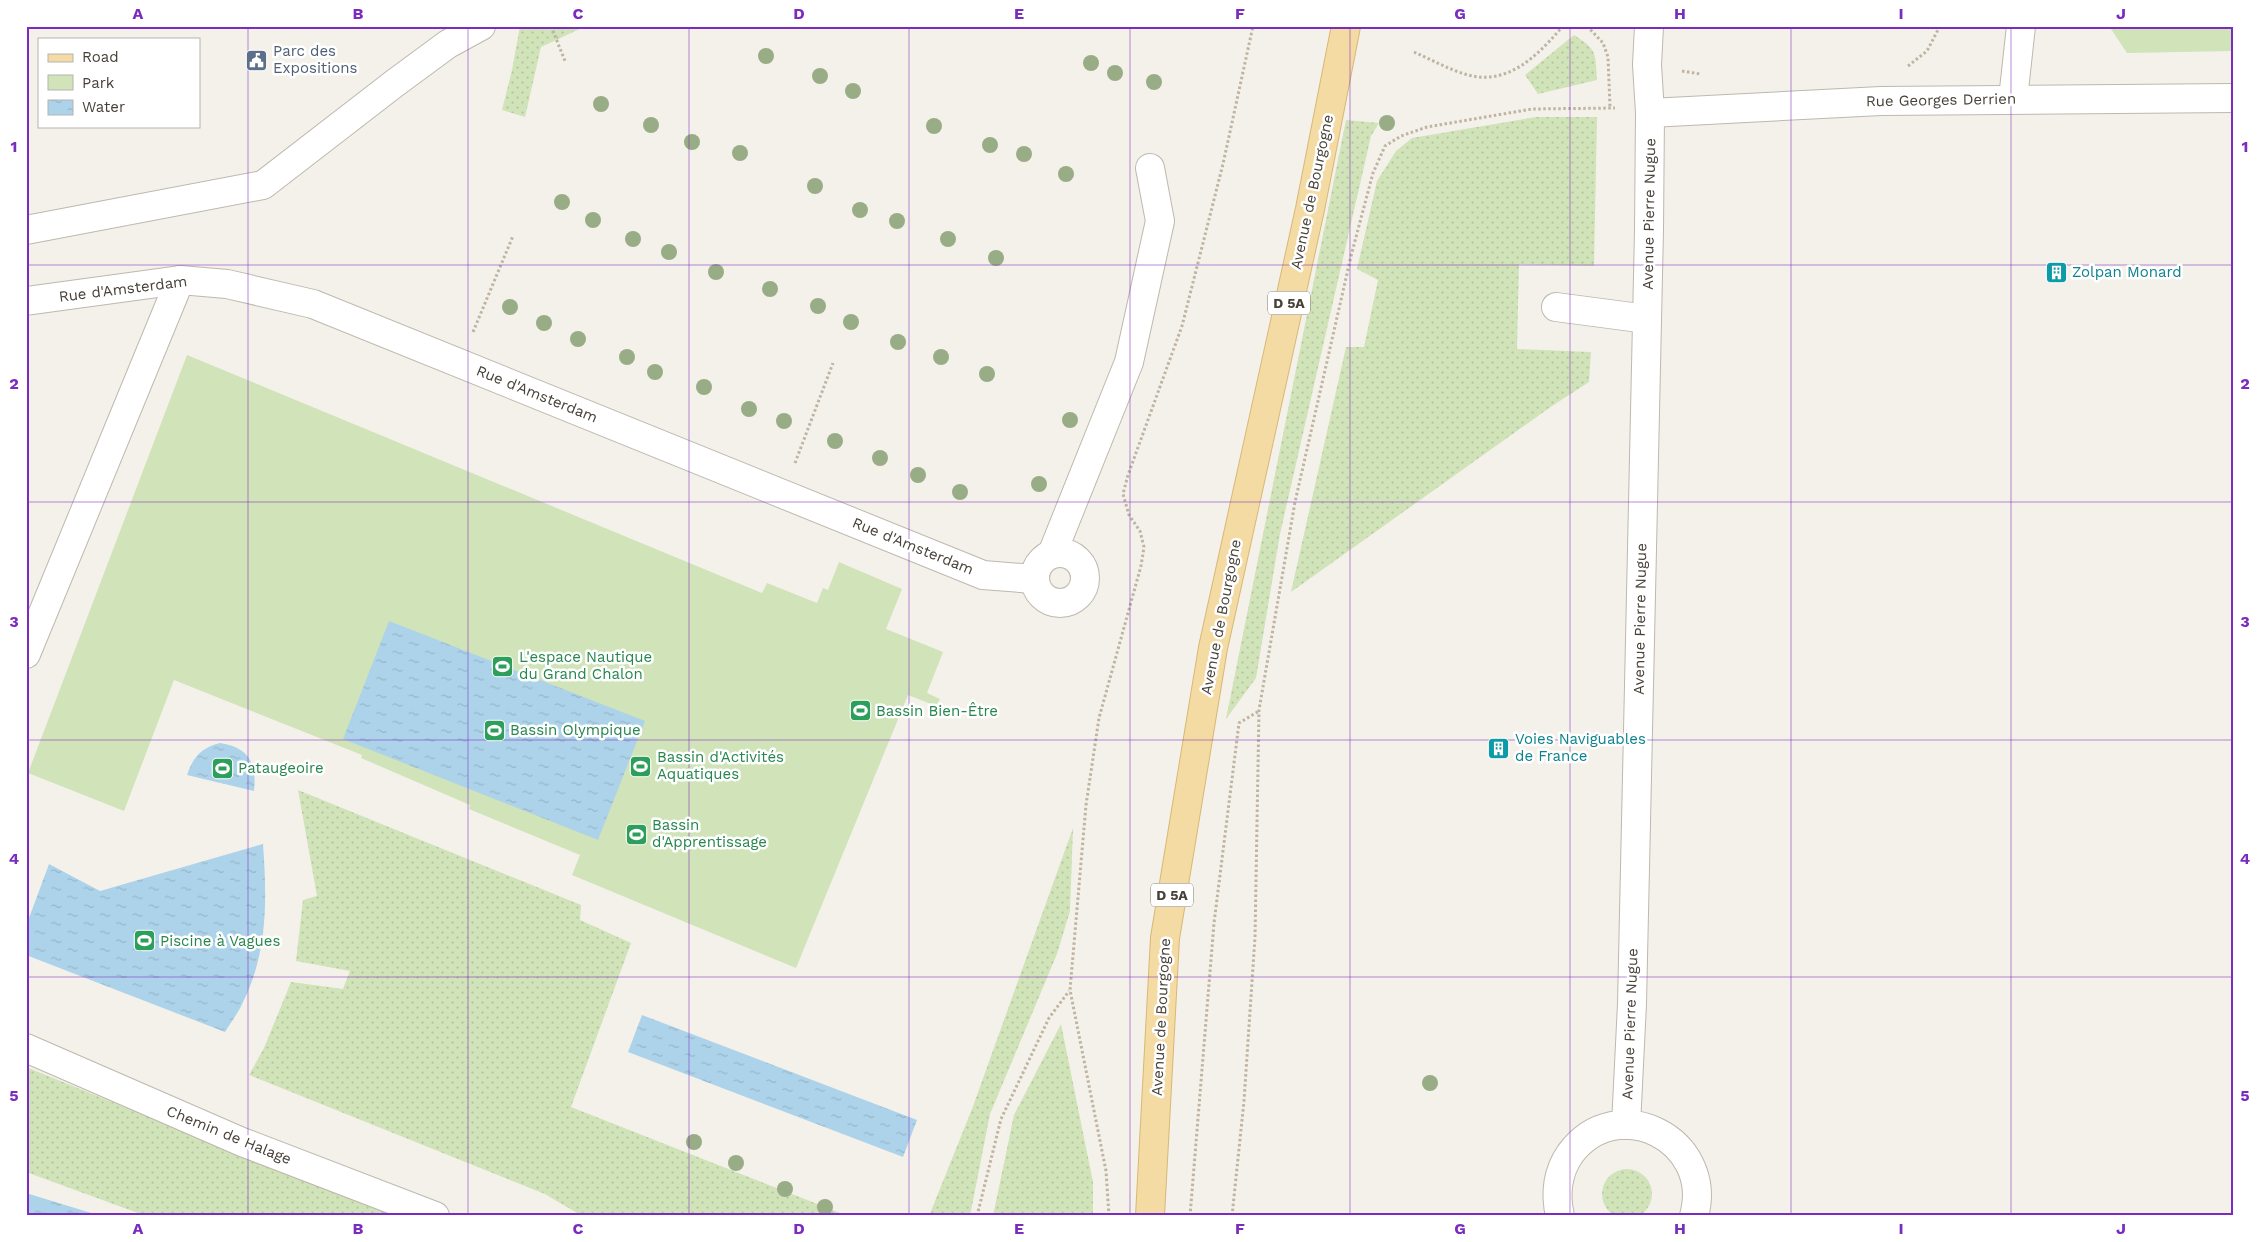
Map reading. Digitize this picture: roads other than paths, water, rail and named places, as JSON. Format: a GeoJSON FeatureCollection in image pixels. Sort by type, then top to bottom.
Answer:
{"type":"FeatureCollection","features":[{"type":"Feature","properties":{"kind":"main road","name":"Avenue de Bourgogne"},"geometry":{"type":"LineString","coordinates":[[1150,1216],[1165,938],[1168,918],[1213,648],[1310,209],[1346,26]]}},
{"type":"Feature","properties":{"kind":"street"},"geometry":{"type":"LineString","coordinates":[[26,230],[263,184],[402,77],[448,44],[481,26]]}},
{"type":"Feature","properties":{"kind":"street","name":"Avenue Pierre Nugue"},"geometry":{"type":"LineString","coordinates":[[1626,1125],[1632,1004],[1647,319],[1650,113],[1647,65],[1648,26]]}},
{"type":"Feature","properties":{"kind":"street"},"geometry":{"type":"LineString","coordinates":[[2013,99],[2021,26]]}},
{"type":"Feature","properties":{"kind":"street","name":"Rue Georges Derrien"},"geometry":{"type":"LineString","coordinates":[[1650,113],[1881,101],[2233,98]]}},
{"type":"Feature","properties":{"kind":"street"},"geometry":{"type":"LineString","coordinates":[[1052,554],[1069,555],[1082,565],[1085,582],[1078,597],[1063,604],[1055,603],[1040,594],[1034,579],[1040,563],[1052,554],[1129,362],[1160,221],[1150,168]]}},
{"type":"Feature","properties":{"kind":"street"},"geometry":{"type":"LineString","coordinates":[[29,640],[180,280]]}},
{"type":"Feature","properties":{"kind":"street","name":"Rue d'Amsterdam"},"geometry":{"type":"LineString","coordinates":[[26,301],[180,280],[227,284],[313,304],[983,574],[1034,579]]}},
{"type":"Feature","properties":{"kind":"street"},"geometry":{"type":"LineString","coordinates":[[1556,307],[1647,319]]}},
{"type":"Feature","properties":{"kind":"street","name":"Chemin de Halage"},"geometry":{"type":"LineString","coordinates":[[26,1048],[242,1142],[435,1216]]}},
{"type":"Feature","properties":{"kind":"street"},"geometry":{"type":"LineString","coordinates":[[1560,1216],[1557,1190],[1559,1176],[1569,1156],[1584,1139],[1597,1131],[1626,1125],[1641,1126],[1655,1131],[1669,1139],[1680,1149],[1689,1162],[1695,1177],[1697,1192],[1694,1216]]}},
{"type":"Feature","properties":{"kind":"water","name":"Bassin Olympique"},"geometry":{"type":"Polygon","coordinates":[[[389,621],[645,721],[598,840],[343,739],[389,621]]]}},
{"type":"Feature","properties":{"kind":"water","name":"Pataugeoire"},"geometry":{"type":"Polygon","coordinates":[[[220,743],[238,748],[249,758],[254,773],[254,791],[187,775],[192,763],[199,754],[220,743]]]}},
{"type":"Feature","properties":{"kind":"water","name":"Piscine à Vagues"},"geometry":{"type":"Polygon","coordinates":[[[263,844],[265,905],[261,945],[251,983],[239,1010],[225,1032],[26,955],[26,926],[49,864],[100,891],[263,844]]]}},
{"type":"Feature","properties":{"kind":"water"},"geometry":{"type":"Polygon","coordinates":[[[642,1015],[917,1120],[903,1157],[628,1052],[642,1015]]]}},
{"type":"Feature","properties":{"kind":"water"},"geometry":{"type":"Polygon","coordinates":[[[26,1193],[101,1216],[26,1216],[26,1193]]]}},
{"type":"Feature","properties":{"kind":"place","name":"Parc des Expositions"},"geometry":{"type":"Point","coordinates":[257,60]}},
{"type":"Feature","properties":{"kind":"place","name":"Zolpan Monard"},"geometry":{"type":"Point","coordinates":[2056,272]}},
{"type":"Feature","properties":{"kind":"place","name":"L'espace Nautique du Grand Chalon"},"geometry":{"type":"Point","coordinates":[503,666]}},
{"type":"Feature","properties":{"kind":"place","name":"Bassin Bien-Être"},"geometry":{"type":"Point","coordinates":[860,711]}},
{"type":"Feature","properties":{"kind":"place","name":"Bassin Olympique"},"geometry":{"type":"Point","coordinates":[494,730]}},
{"type":"Feature","properties":{"kind":"place","name":"Voies Naviguables de France"},"geometry":{"type":"Point","coordinates":[1499,748]}},
{"type":"Feature","properties":{"kind":"place","name":"Bassin d'Activités Aquatiques"},"geometry":{"type":"Point","coordinates":[641,766]}},
{"type":"Feature","properties":{"kind":"place","name":"Pataugeoire"},"geometry":{"type":"Point","coordinates":[222,768]}},
{"type":"Feature","properties":{"kind":"place","name":"Bassin d'Apprentissage"},"geometry":{"type":"Point","coordinates":[636,834]}},
{"type":"Feature","properties":{"kind":"place","name":"Piscine à Vagues"},"geometry":{"type":"Point","coordinates":[144,941]}}]}
